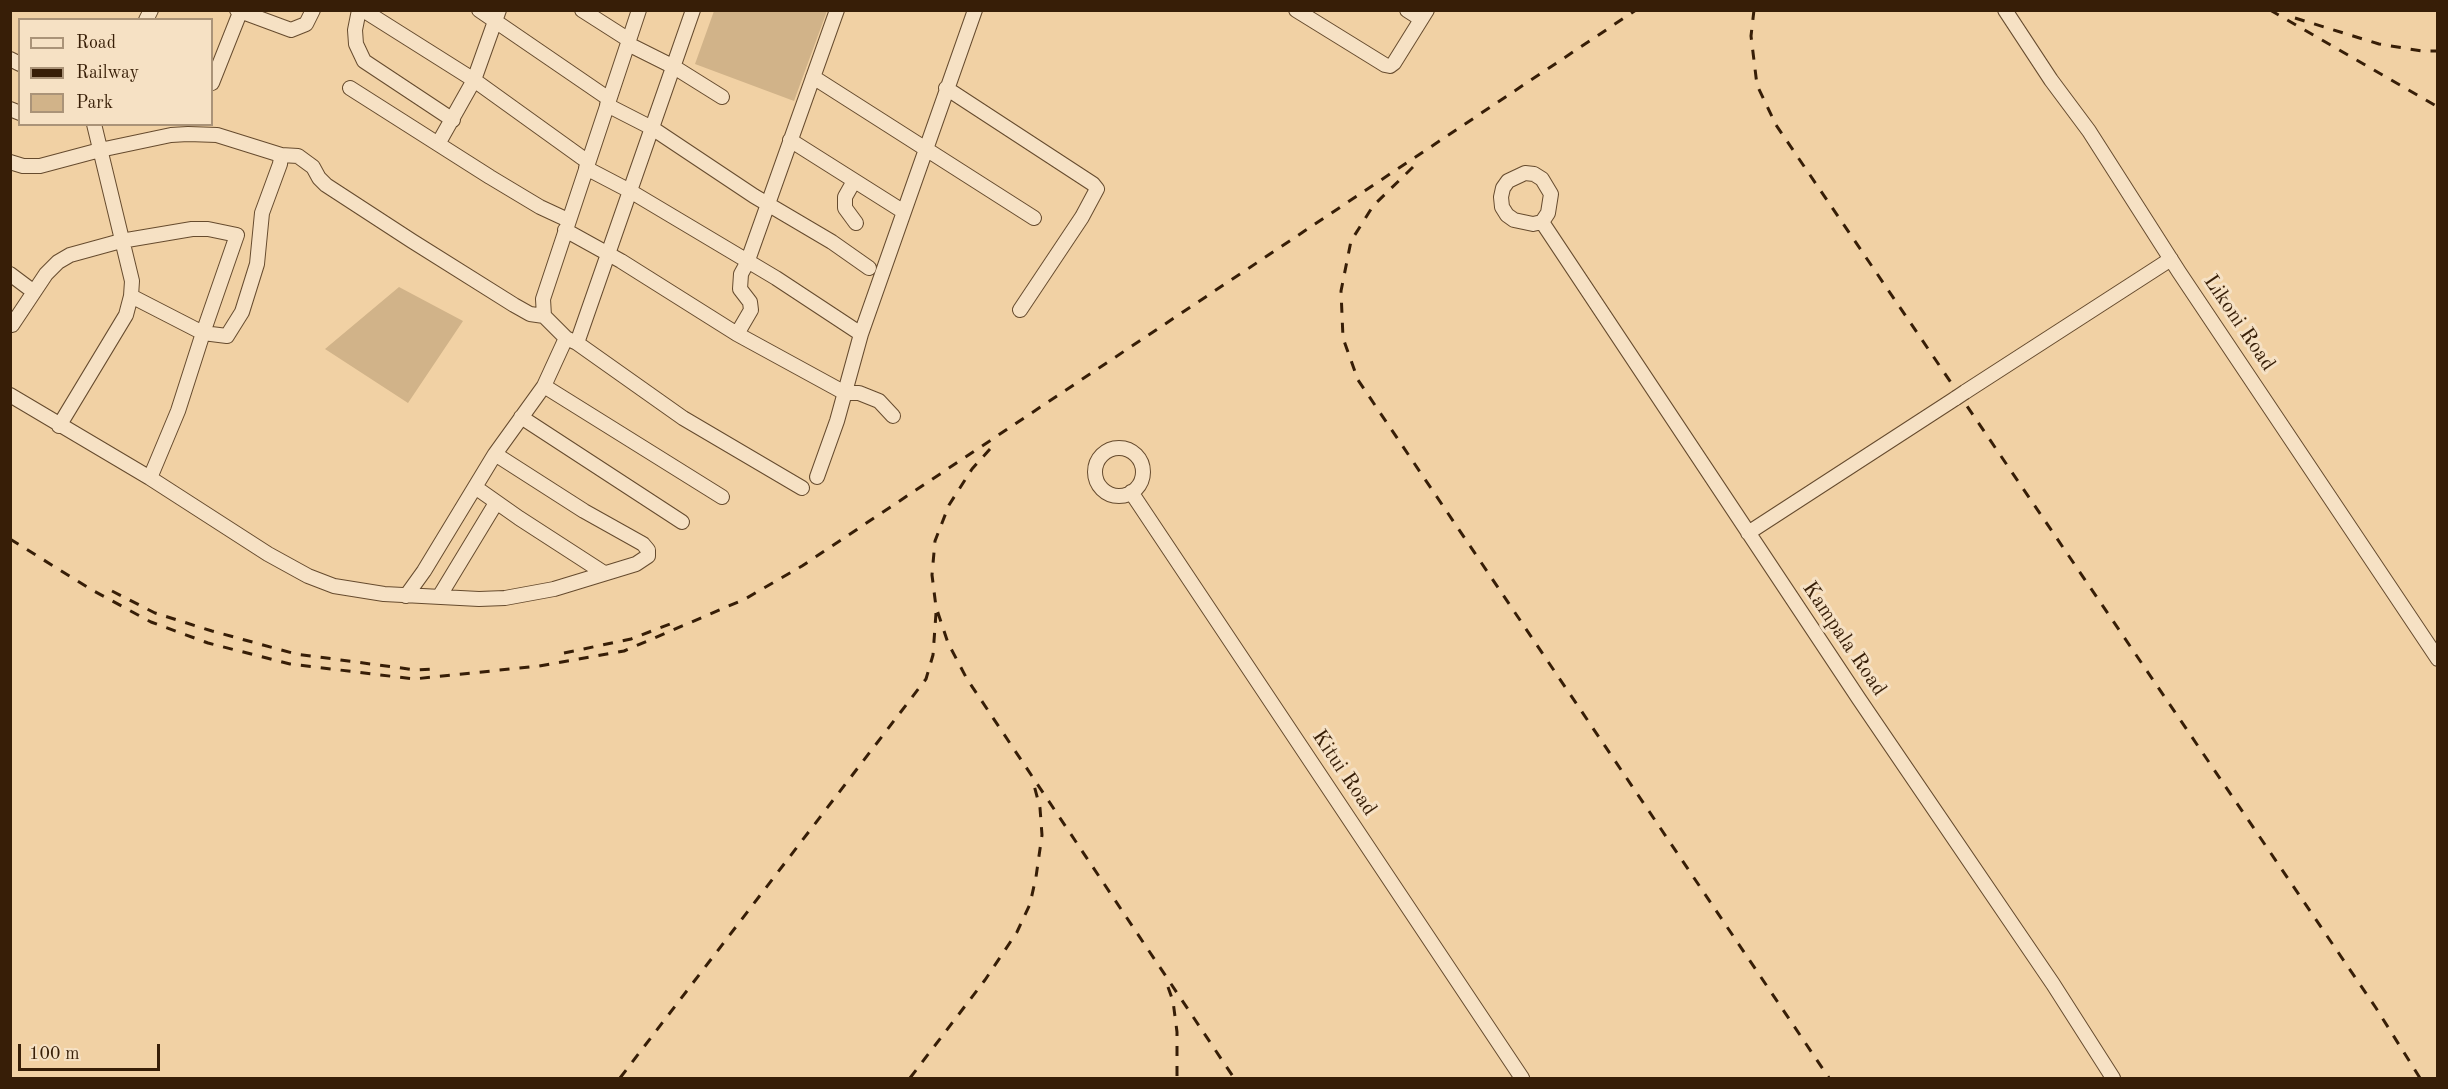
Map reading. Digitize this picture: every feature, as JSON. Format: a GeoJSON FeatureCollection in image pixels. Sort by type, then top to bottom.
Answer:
{"type":"FeatureCollection","features":[{"type":"Feature","properties":{"kind":"street"},"geometry":{"type":"LineString","coordinates":[[213,80],[239,11],[291,30],[306,24],[313,10]]}},
{"type":"Feature","properties":{"kind":"street"},"geometry":{"type":"LineString","coordinates":[[453,120],[364,61],[356,44],[355,30],[361,10],[474,80],[587,165],[747,263],[776,278],[861,334]]}},
{"type":"Feature","properties":{"kind":"street"},"geometry":{"type":"LineString","coordinates":[[479,10],[497,15],[608,102],[869,268]]}},
{"type":"Feature","properties":{"kind":"street"},"geometry":{"type":"LineString","coordinates":[[582,10],[628,42],[722,97]]}},
{"type":"Feature","properties":{"kind":"street"},"geometry":{"type":"LineString","coordinates":[[544,316],[543,299],[639,10]]}},
{"type":"Feature","properties":{"kind":"street"},"geometry":{"type":"LineString","coordinates":[[406,596],[424,571],[495,454],[544,386],[571,340],[630,191],[693,10]]}},
{"type":"Feature","properties":{"kind":"street"},"geometry":{"type":"LineString","coordinates":[[737,334],[752,310],[750,302],[738,285],[741,274],[747,263],[837,10]]}},
{"type":"Feature","properties":{"kind":"street"},"geometry":{"type":"LineString","coordinates":[[817,477],[845,393],[861,334],[975,10]]}},
{"type":"Feature","properties":{"kind":"street"},"geometry":{"type":"LineString","coordinates":[[1301,12],[1390,66],[1424,15],[1407,10]]}},
{"type":"Feature","properties":{"kind":"street","name":"Likoni Road"},"geometry":{"type":"LineString","coordinates":[[2007,10],[2051,80],[2089,131],[2171,259],[2438,652]]}},
{"type":"Feature","properties":{"kind":"street","name":"Likoni Road"},"geometry":{"type":"LineString","coordinates":[[2007,10],[2102,145],[2438,659]]}},
{"type":"Feature","properties":{"kind":"street"},"geometry":{"type":"LineString","coordinates":[[438,144],[474,80],[497,15]]}},
{"type":"Feature","properties":{"kind":"street"},"geometry":{"type":"LineString","coordinates":[[813,77],[1034,218]]}},
{"type":"Feature","properties":{"kind":"street"},"geometry":{"type":"LineString","coordinates":[[350,88],[737,334],[845,393],[859,393],[879,400],[893,416]]}},
{"type":"Feature","properties":{"kind":"street"},"geometry":{"type":"LineString","coordinates":[[946,88],[1093,184],[1097,189],[1082,217],[1020,310]]}},
{"type":"Feature","properties":{"kind":"street"},"geometry":{"type":"LineString","coordinates":[[59,426],[126,315],[131,296],[132,281],[94,126]]}},
{"type":"Feature","properties":{"kind":"street"},"geometry":{"type":"LineString","coordinates":[[12,164],[40,166],[100,150],[202,130],[281,155],[298,156],[313,167],[323,182],[514,305],[530,314],[544,316],[571,340],[683,418],[802,488]]}},
{"type":"Feature","properties":{"kind":"street"},"geometry":{"type":"LineString","coordinates":[[790,140],[904,212]]}},
{"type":"Feature","properties":{"kind":"street"},"geometry":{"type":"LineString","coordinates":[[131,296],[204,333],[227,336],[242,312],[256,264],[262,213],[280,164],[281,155]]}},
{"type":"Feature","properties":{"kind":"street"},"geometry":{"type":"LineString","coordinates":[[854,181],[845,197],[845,208],[856,223]]}},
{"type":"Feature","properties":{"kind":"street","name":"Kampala Road"},"geometry":{"type":"LineString","coordinates":[[1542,222],[1748,533],[2053,984],[2113,1078]]}},
{"type":"Feature","properties":{"kind":"street"},"geometry":{"type":"LineString","coordinates":[[12,325],[46,274],[58,262],[70,255],[121,241],[192,230],[208,229],[237,235],[178,411],[150,478]]}},
{"type":"Feature","properties":{"kind":"street"},"geometry":{"type":"LineString","coordinates":[[1748,533],[2171,259]]}},
{"type":"Feature","properties":{"kind":"street"},"geometry":{"type":"LineString","coordinates":[[10,274],[34,292]]}},
{"type":"Feature","properties":{"kind":"street"},"geometry":{"type":"LineString","coordinates":[[544,386],[722,497]]}},
{"type":"Feature","properties":{"kind":"street"},"geometry":{"type":"LineString","coordinates":[[10,395],[150,478],[258,548],[313,579],[346,589],[406,596],[479,600],[513,597],[554,589],[641,562],[648,556],[648,549],[643,544],[584,511],[495,454]]}},
{"type":"Feature","properties":{"kind":"street"},"geometry":{"type":"LineString","coordinates":[[521,417],[682,522]]}},
{"type":"Feature","properties":{"kind":"street"},"geometry":{"type":"LineString","coordinates":[[475,487],[604,573]]}},
{"type":"Feature","properties":{"kind":"street","name":"Kitui Road"},"geometry":{"type":"LineString","coordinates":[[1131,492],[1522,1078]]}},
{"type":"Feature","properties":{"kind":"street"},"geometry":{"type":"LineString","coordinates":[[439,597],[496,503]]}},
{"type":"Feature","properties":{"kind":"green space"},"geometry":{"type":"Polygon","coordinates":[[[714,11],[827,11],[794,101],[695,64],[714,11]]]}},
{"type":"Feature","properties":{"kind":"green space"},"geometry":{"type":"Polygon","coordinates":[[[399,287],[463,321],[408,403],[325,349],[399,287]]]}},
{"type":"Feature","properties":{"kind":"railway"},"geometry":{"type":"LineString","coordinates":[[10,539],[92,590],[151,622],[208,643],[290,664],[414,679],[539,666],[624,651],[745,599],[802,566],[1636,10]]}},
{"type":"Feature","properties":{"kind":"railway"},"geometry":{"type":"LineString","coordinates":[[1754,10],[1751,36],[1757,85],[1776,125],[2376,1008],[2420,1078]]}},
{"type":"Feature","properties":{"kind":"railway"},"geometry":{"type":"LineString","coordinates":[[2270,10],[2438,107]]}},
{"type":"Feature","properties":{"kind":"railway"},"geometry":{"type":"LineString","coordinates":[[2295,18],[2379,44],[2422,51],[2438,51]]}},
{"type":"Feature","properties":{"kind":"railway"},"geometry":{"type":"LineString","coordinates":[[1413,167],[1373,206],[1351,241],[1341,291],[1343,338],[1358,380],[1829,1078]]}},
{"type":"Feature","properties":{"kind":"railway"},"geometry":{"type":"LineString","coordinates":[[990,449],[972,469],[949,505],[935,541],[932,575],[936,607],[948,643],[967,679],[1234,1078]]}},
{"type":"Feature","properties":{"kind":"railway"},"geometry":{"type":"LineString","coordinates":[[112,591],[155,613],[296,654],[416,670],[433,669]]}},
{"type":"Feature","properties":{"kind":"railway"},"geometry":{"type":"LineString","coordinates":[[620,1078],[926,679],[933,655],[936,613]]}},
{"type":"Feature","properties":{"kind":"railway"},"geometry":{"type":"LineString","coordinates":[[564,653],[631,639],[670,624]]}},
{"type":"Feature","properties":{"kind":"railway"},"geometry":{"type":"LineString","coordinates":[[910,1078],[985,980],[1017,932],[1030,904],[1042,835],[1040,808],[1034,785]]}},
{"type":"Feature","properties":{"kind":"railway"},"geometry":{"type":"LineString","coordinates":[[1168,987],[1173,1001],[1177,1032],[1177,1078]]}}]}
